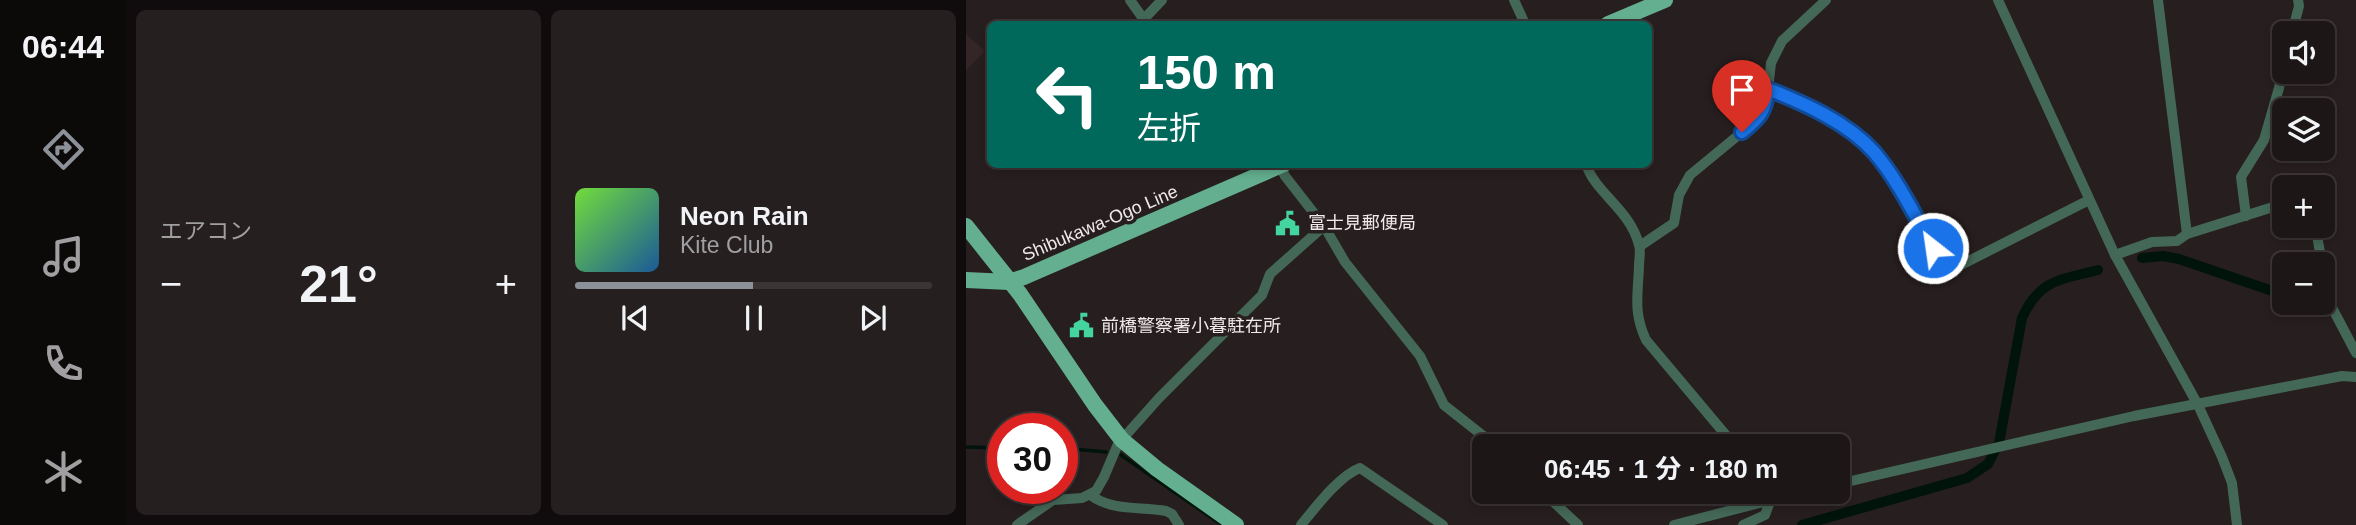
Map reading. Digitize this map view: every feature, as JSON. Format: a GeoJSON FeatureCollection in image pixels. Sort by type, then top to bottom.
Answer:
{"type":"FeatureCollection","features":[{"type":"Feature","properties":{"kind":"main road"},"geometry":{"type":"LineString","coordinates":[[1615,21],[1665,0]]}},
{"type":"Feature","properties":{"kind":"main road","name":"Shibukawa-Ogo Line"},"geometry":{"type":"LineString","coordinates":[[966,280],[1009,282],[1273,168]]}},
{"type":"Feature","properties":{"kind":"main road"},"geometry":{"type":"LineString","coordinates":[[966,226],[1020,294],[1122,440],[1157,469],[1236,525]]}},
{"type":"Feature","properties":{"kind":"street"},"geometry":{"type":"LineString","coordinates":[[1130,0],[1144,21]]}},
{"type":"Feature","properties":{"kind":"street"},"geometry":{"type":"LineString","coordinates":[[1146,21],[1162,0]]}},
{"type":"Feature","properties":{"kind":"street"},"geometry":{"type":"LineString","coordinates":[[1514,0],[1524,21]]}},
{"type":"Feature","properties":{"kind":"street"},"geometry":{"type":"LineString","coordinates":[[1640,246],[1674,223],[1679,195],[1690,175],[1758,119],[1766,107],[1771,63],[1782,41],[1826,0]]}},
{"type":"Feature","properties":{"kind":"street"},"geometry":{"type":"LineString","coordinates":[[1998,0],[2115,255],[2198,405],[2232,483],[2237,525]]}},
{"type":"Feature","properties":{"kind":"street"},"geometry":{"type":"LineString","coordinates":[[2158,0],[2187,234]]}},
{"type":"Feature","properties":{"kind":"street"},"geometry":{"type":"LineString","coordinates":[[2295,21],[2298,0]]}},
{"type":"Feature","properties":{"kind":"street"},"geometry":{"type":"LineString","coordinates":[[2246,216],[2241,177],[2264,140],[2280,84]]}},
{"type":"Feature","properties":{"kind":"street"},"geometry":{"type":"LineString","coordinates":[[1768,89],[1838,123],[1872,151],[1892,177],[1947,272],[2089,200]]}},
{"type":"Feature","properties":{"kind":"street"},"geometry":{"type":"LineString","coordinates":[[1279,168],[1324,226],[1350,270],[1420,356],[1444,405],[1481,434]]}},
{"type":"Feature","properties":{"kind":"street"},"geometry":{"type":"LineString","coordinates":[[1587,168],[1590,175],[1625,214],[1640,246],[1636,309],[1639,326],[1646,340],[1725,434]]}},
{"type":"Feature","properties":{"kind":"street"},"geometry":{"type":"LineString","coordinates":[[2115,255],[2152,242],[2177,241],[2187,234],[2272,207]]}},
{"type":"Feature","properties":{"kind":"street"},"geometry":{"type":"LineString","coordinates":[[1017,525],[1053,500],[1090,495],[1101,484],[1115,448],[1159,398],[1262,295],[1270,274],[1324,226]]}},
{"type":"Feature","properties":{"kind":"street"},"geometry":{"type":"LineString","coordinates":[[2335,313],[2356,353]]}},
{"type":"Feature","properties":{"kind":"street"},"geometry":{"type":"LineString","coordinates":[[1850,481],[2134,416],[2342,376],[2356,377]]}},
{"type":"Feature","properties":{"kind":"street"},"geometry":{"type":"LineString","coordinates":[[1301,525],[1351,472],[1360,468],[1443,525]]}},
{"type":"Feature","properties":{"kind":"street"},"geometry":{"type":"LineString","coordinates":[[1090,495],[1101,502],[1128,509],[1166,511],[1172,514],[1179,525]]}},
{"type":"Feature","properties":{"kind":"street"},"geometry":{"type":"LineString","coordinates":[[1556,504],[1578,525]]}},
{"type":"Feature","properties":{"kind":"street"},"geometry":{"type":"LineString","coordinates":[[1674,525],[1742,504]]}},
{"type":"Feature","properties":{"kind":"street"},"geometry":{"type":"LineString","coordinates":[[1743,525],[1765,515],[1768,504]]}},
{"type":"Feature","properties":{"kind":"shaded area"},"geometry":{"type":"Polygon","coordinates":[[[966,34],[985,51],[966,70],[966,34]]]}},
{"type":"Feature","properties":{"kind":"waterway"},"geometry":{"type":"LineString","coordinates":[[2142,258],[2163,256],[2179,259],[2272,291]]}},
{"type":"Feature","properties":{"kind":"waterway"},"geometry":{"type":"LineString","coordinates":[[1802,525],[1967,478],[1988,464],[1999,443],[2022,318],[2029,305],[2036,295],[2052,283],[2098,270]]}},
{"type":"Feature","properties":{"kind":"waterway"},"geometry":{"type":"LineString","coordinates":[[966,447],[987,448]]}},
{"type":"Feature","properties":{"kind":"waterway"},"geometry":{"type":"LineString","coordinates":[[1078,449],[1106,452]]}},
{"type":"Feature","properties":{"kind":"waterway"},"geometry":{"type":"LineString","coordinates":[[1121,455],[1222,525]]}},
{"type":"Feature","properties":{"kind":"place","name":"富士見郵便局"},"geometry":{"type":"Point","coordinates":[1288,223]}},
{"type":"Feature","properties":{"kind":"place","name":"前橋警察署小暮駐在所"},"geometry":{"type":"Point","coordinates":[1081,326]}},
{"type":"Feature","properties":{"kind":"route"},"geometry":{"type":"LineString","coordinates":[[1742,132],[1758,119],[1766,107],[1768,89],[1838,123],[1872,151],[1892,177],[1933,248]]}}]}
